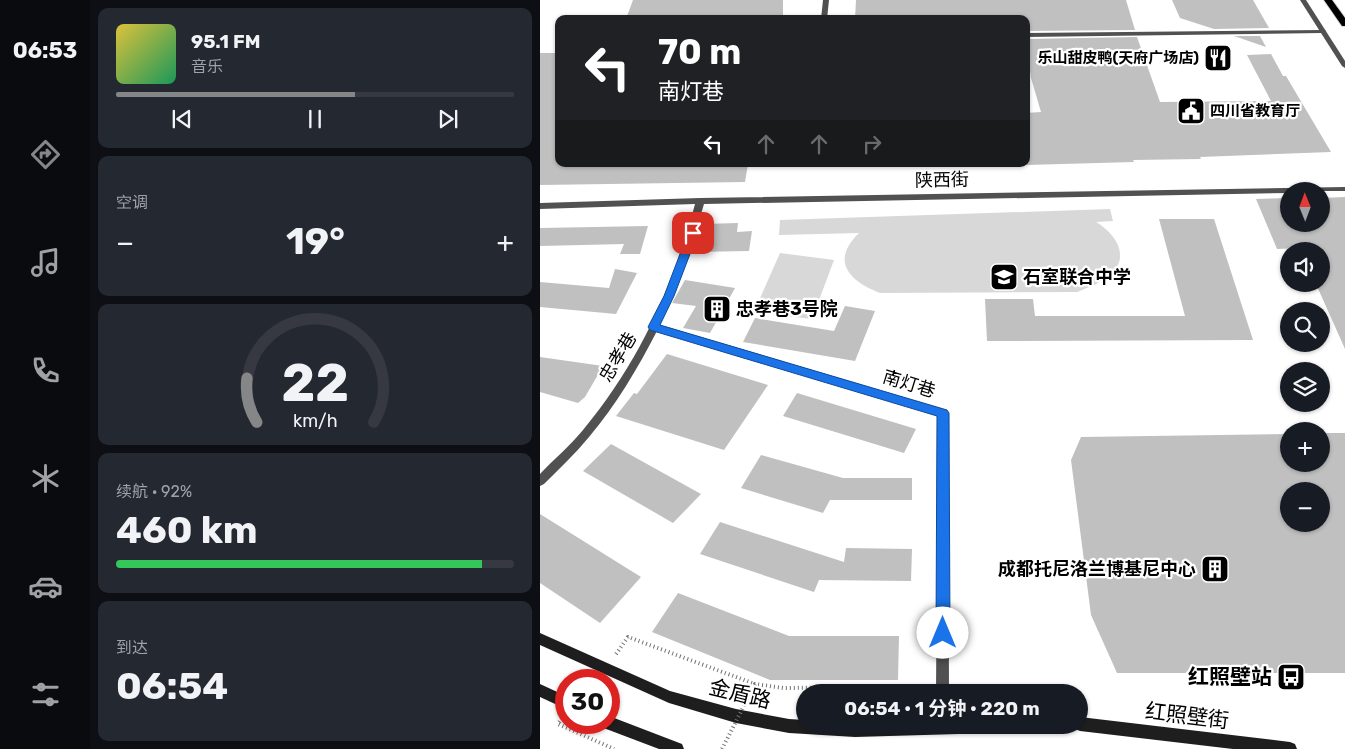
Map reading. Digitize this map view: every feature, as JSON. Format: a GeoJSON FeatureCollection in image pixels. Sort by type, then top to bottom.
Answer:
{"type":"FeatureCollection","features":[{"type":"Feature","properties":{"kind":"main road"},"geometry":{"type":"LineString","coordinates":[[1328,0],[1345,24]]}},
{"type":"Feature","properties":{"kind":"main road","name":"金盾路"},"geometry":{"type":"LineString","coordinates":[[540,639],[583,660],[606,668],[669,696],[736,716],[796,726]]}},
{"type":"Feature","properties":{"kind":"main road"},"geometry":{"type":"LineString","coordinates":[[540,690],[555,698]]}},
{"type":"Feature","properties":{"kind":"main road","name":"红照壁街"},"geometry":{"type":"LineString","coordinates":[[1088,725],[1290,749]]}},
{"type":"Feature","properties":{"kind":"main road"},"geometry":{"type":"LineString","coordinates":[[620,727],[677,749]]}},
{"type":"Feature","properties":{"kind":"street"},"geometry":{"type":"LineString","coordinates":[[824,15],[826,0]]}},
{"type":"Feature","properties":{"kind":"street"},"geometry":{"type":"LineString","coordinates":[[1303,0],[1345,66]]}},
{"type":"Feature","properties":{"kind":"street"},"geometry":{"type":"LineString","coordinates":[[1030,35],[1322,30]]}},
{"type":"Feature","properties":{"kind":"street","name":"陕西街"},"geometry":{"type":"LineString","coordinates":[[540,206],[700,201],[1345,189]]}},
{"type":"Feature","properties":{"kind":"street","name":"忠孝巷"},"geometry":{"type":"LineString","coordinates":[[540,481],[591,428],[633,368],[669,296],[690,242],[700,201]]}},
{"type":"Feature","properties":{"kind":"street","name":"南灯巷"},"geometry":{"type":"LineString","coordinates":[[654,327],[943,413],[943,684]]}},
{"type":"Feature","properties":{"kind":"path"},"geometry":{"type":"LineString","coordinates":[[606,668],[628,637],[755,684],[796,688]]}},
{"type":"Feature","properties":{"kind":"path"},"geometry":{"type":"LineString","coordinates":[[722,749],[755,684]]}},
{"type":"Feature","properties":{"kind":"path"},"geometry":{"type":"LineString","coordinates":[[580,734],[614,749]]}},
{"type":"Feature","properties":{"kind":"shaded area"},"geometry":{"type":"Polygon","coordinates":[[[1110,209],[1113,221],[1096,222],[1114,238],[1117,244],[1120,258],[1117,266],[1104,279],[1077,292],[880,293],[860,283],[847,269],[845,261],[846,252],[850,243],[859,233],[779,235],[780,220],[1110,209]]]}},
{"type":"Feature","properties":{"kind":"shaded area"},"geometry":{"type":"Polygon","coordinates":[[[780,253],[834,260],[812,319],[754,312],[780,253]]]}},
{"type":"Feature","properties":{"kind":"building"},"geometry":{"type":"Polygon","coordinates":[[[633,0],[783,0],[783,15],[627,15],[633,0]]]}},
{"type":"Feature","properties":{"kind":"building"},"geometry":{"type":"Polygon","coordinates":[[[856,0],[1126,0],[1135,30],[1030,31],[1030,15],[855,15],[856,0]]]}},
{"type":"Feature","properties":{"kind":"building"},"geometry":{"type":"Polygon","coordinates":[[[1172,0],[1253,0],[1269,28],[1214,29],[1180,18],[1172,0]]]}},
{"type":"Feature","properties":{"kind":"building"},"geometry":{"type":"Polygon","coordinates":[[[1234,36],[1260,36],[1266,47],[1234,36]]]}},
{"type":"Feature","properties":{"kind":"building"},"geometry":{"type":"Polygon","coordinates":[[[1137,37],[1160,102],[1271,101],[1247,55],[1271,54],[1331,152],[1200,157],[1201,159],[1133,160],[1134,162],[1030,165],[1030,113],[1041,112],[1031,78],[1030,39],[1137,37]]]}},
{"type":"Feature","properties":{"kind":"building"},"geometry":{"type":"Polygon","coordinates":[[[540,53],[555,53],[555,167],[748,167],[745,182],[540,185],[540,53]]]}},
{"type":"Feature","properties":{"kind":"building"},"geometry":{"type":"Polygon","coordinates":[[[1345,197],[1345,349],[1330,315],[1330,302],[1324,302],[1320,292],[1330,292],[1330,242],[1280,242],[1280,249],[1277,249],[1256,199],[1280,198],[1280,232],[1330,232],[1330,198],[1345,197]]]}},
{"type":"Feature","properties":{"kind":"building"},"geometry":{"type":"Polygon","coordinates":[[[1159,219],[1214,219],[1253,340],[987,341],[985,299],[1033,299],[1035,316],[1185,316],[1159,219]]]}},
{"type":"Feature","properties":{"kind":"building"},"geometry":{"type":"Polygon","coordinates":[[[738,223],[737,232],[752,231],[749,251],[696,252],[702,224],[738,223]]]}},
{"type":"Feature","properties":{"kind":"building"},"geometry":{"type":"Polygon","coordinates":[[[648,226],[640,254],[620,254],[624,244],[540,246],[540,228],[648,226]]]}},
{"type":"Feature","properties":{"kind":"building"},"geometry":{"type":"Polygon","coordinates":[[[615,269],[637,273],[616,314],[540,307],[540,282],[609,288],[615,269]]]}},
{"type":"Feature","properties":{"kind":"building","name":"忠孝巷3号院"},"geometry":{"type":"Polygon","coordinates":[[[685,280],[735,288],[710,333],[683,328],[696,306],[672,303],[685,280]]]}},
{"type":"Feature","properties":{"kind":"building"},"geometry":{"type":"Polygon","coordinates":[[[845,306],[875,311],[855,361],[743,342],[755,318],[834,331],[845,306]]]}},
{"type":"Feature","properties":{"kind":"building"},"geometry":{"type":"Polygon","coordinates":[[[667,354],[768,385],[724,450],[616,416],[634,393],[637,394],[667,354]]]}},
{"type":"Feature","properties":{"kind":"building"},"geometry":{"type":"Polygon","coordinates":[[[540,357],[603,366],[585,397],[578,403],[540,392],[540,357]]]}},
{"type":"Feature","properties":{"kind":"building"},"geometry":{"type":"Polygon","coordinates":[[[797,393],[916,429],[904,453],[783,416],[797,393]]]}},
{"type":"Feature","properties":{"kind":"building","name":"成都托尼洛兰博基尼中心"},"geometry":{"type":"Polygon","coordinates":[[[1330,433],[1345,433],[1345,673],[1117,673],[1091,615],[1071,460],[1081,437],[1280,434],[1280,472],[1330,472],[1330,433]]]}},
{"type":"Feature","properties":{"kind":"building"},"geometry":{"type":"Polygon","coordinates":[[[611,444],[701,494],[673,523],[583,471],[611,444]]]}},
{"type":"Feature","properties":{"kind":"building"},"geometry":{"type":"Polygon","coordinates":[[[761,455],[843,478],[912,478],[912,500],[830,500],[823,513],[741,488],[761,455]]]}},
{"type":"Feature","properties":{"kind":"building"},"geometry":{"type":"Polygon","coordinates":[[[540,514],[641,577],[600,623],[540,583],[540,514]]]}},
{"type":"Feature","properties":{"kind":"building"},"geometry":{"type":"Polygon","coordinates":[[[720,522],[844,562],[846,548],[912,549],[911,581],[819,580],[814,592],[700,554],[720,522]]]}},
{"type":"Feature","properties":{"kind":"building"},"geometry":{"type":"Polygon","coordinates":[[[678,593],[789,636],[899,636],[898,680],[770,680],[652,632],[678,593]]]}},
{"type":"Feature","properties":{"kind":"place","name":"乐山甜皮鸭(天府广场店)"},"geometry":{"type":"Point","coordinates":[1218,58]}},
{"type":"Feature","properties":{"kind":"place","name":"四川省教育厅"},"geometry":{"type":"Point","coordinates":[1191,111]}},
{"type":"Feature","properties":{"kind":"place","name":"石室联合中学"},"geometry":{"type":"Point","coordinates":[1004,277]}},
{"type":"Feature","properties":{"kind":"place","name":"忠孝巷3号院"},"geometry":{"type":"Point","coordinates":[717,309]}},
{"type":"Feature","properties":{"kind":"place","name":"成都托尼洛兰博基尼中心"},"geometry":{"type":"Point","coordinates":[1215,569]}},
{"type":"Feature","properties":{"kind":"place","name":"红照壁站"},"geometry":{"type":"Point","coordinates":[1291,677]}},
{"type":"Feature","properties":{"kind":"route"},"geometry":{"type":"LineString","coordinates":[[693,233],[669,296],[654,327],[943,413],[943,633]]}}]}
